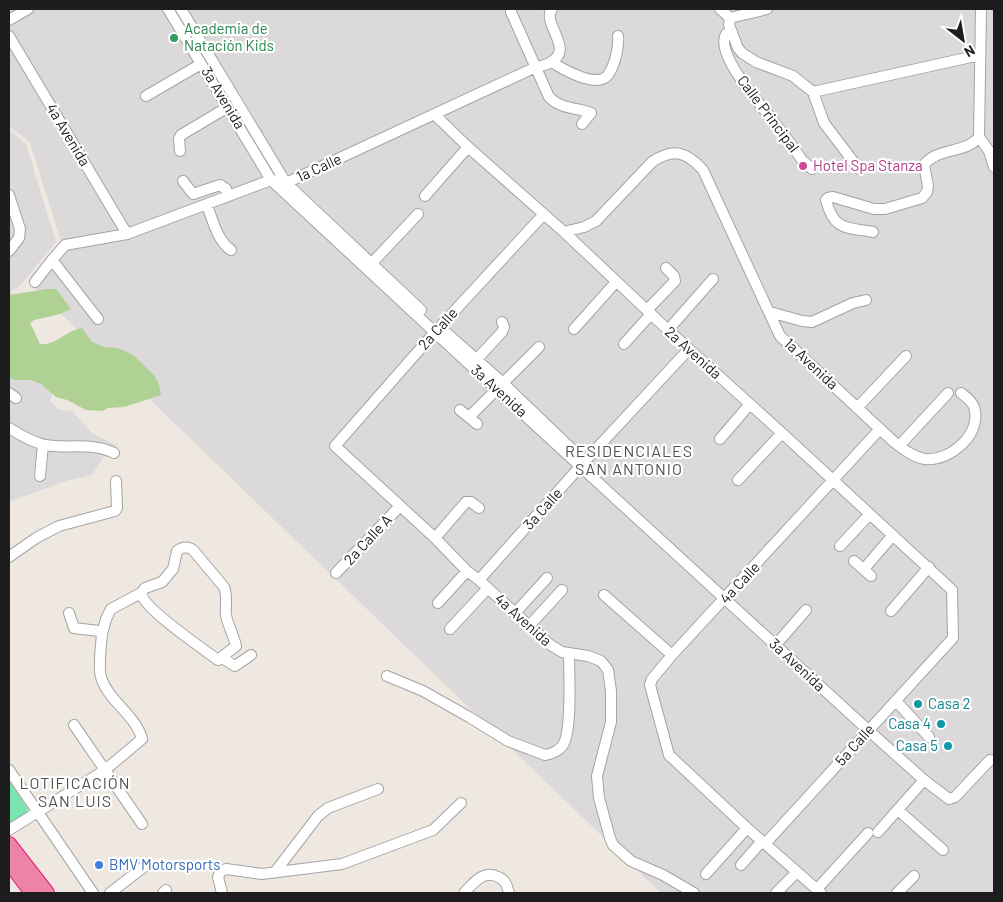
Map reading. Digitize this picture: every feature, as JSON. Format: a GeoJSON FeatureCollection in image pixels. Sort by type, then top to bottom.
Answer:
{"type":"FeatureCollection","features":[{"type":"Feature","properties":{"kind":"highway"},"geometry":{"type":"LineString","coordinates":[[9,844],[47,893]]}},
{"type":"Feature","properties":{"kind":"highway"},"geometry":{"type":"LineString","coordinates":[[9,862],[32,893]]}},
{"type":"Feature","properties":{"kind":"street"},"geometry":{"type":"LineString","coordinates":[[9,20],[28,9]]}},
{"type":"Feature","properties":{"kind":"street","name":"3a Avenida"},"geometry":{"type":"LineString","coordinates":[[168,9],[271,180],[299,200],[372,263],[438,330]]}},
{"type":"Feature","properties":{"kind":"street","name":"3a Avenida"},"geometry":{"type":"LineString","coordinates":[[181,9],[286,183],[299,200],[438,330],[924,780],[949,799],[955,797],[990,760]]}},
{"type":"Feature","properties":{"kind":"street"},"geometry":{"type":"LineString","coordinates":[[552,9],[549,19],[557,35],[560,47],[556,59],[552,62],[571,74],[593,80],[601,80],[606,77],[614,63],[618,48],[618,36]]}},
{"type":"Feature","properties":{"kind":"street"},"geometry":{"type":"LineString","coordinates":[[720,9],[730,18],[730,25],[738,48],[749,59],[793,76],[813,92],[824,124],[859,169]]}},
{"type":"Feature","properties":{"kind":"street"},"geometry":{"type":"LineString","coordinates":[[730,18],[767,9]]}},
{"type":"Feature","properties":{"kind":"street"},"geometry":{"type":"LineString","coordinates":[[982,9],[980,137],[989,151],[994,167]]}},
{"type":"Feature","properties":{"kind":"street"},"geometry":{"type":"LineString","coordinates":[[511,12],[549,97],[554,102],[568,108],[591,113],[582,124]]}},
{"type":"Feature","properties":{"kind":"street","name":"Calle Principal"},"geometry":{"type":"LineString","coordinates":[[732,32],[724,36],[725,48],[737,76],[802,160],[812,169]]}},
{"type":"Feature","properties":{"kind":"street","name":"4a Avenida"},"geometry":{"type":"LineString","coordinates":[[9,36],[127,234]]}},
{"type":"Feature","properties":{"kind":"street"},"geometry":{"type":"LineString","coordinates":[[813,92],[980,55]]}},
{"type":"Feature","properties":{"kind":"street","name":"1a Calle"},"geometry":{"type":"LineString","coordinates":[[271,180],[286,183],[536,67],[552,62]]}},
{"type":"Feature","properties":{"kind":"street"},"geometry":{"type":"LineString","coordinates":[[146,96],[201,64]]}},
{"type":"Feature","properties":{"kind":"street"},"geometry":{"type":"LineString","coordinates":[[180,151],[180,135],[228,106]]}},
{"type":"Feature","properties":{"kind":"street","name":"2a Avenida"},"geometry":{"type":"LineString","coordinates":[[435,115],[468,148],[564,232],[668,330],[952,590]]}},
{"type":"Feature","properties":{"kind":"street"},"geometry":{"type":"LineString","coordinates":[[873,232],[838,224],[832,217],[826,200],[833,197],[874,209],[885,209],[922,198],[927,192],[928,186],[924,165],[926,162],[944,152],[974,144],[980,137]]}},
{"type":"Feature","properties":{"kind":"street"},"geometry":{"type":"LineString","coordinates":[[425,196],[468,148]]}},
{"type":"Feature","properties":{"kind":"street","name":"1a Avenida"},"geometry":{"type":"LineString","coordinates":[[564,232],[584,227],[596,220],[652,162],[662,155],[683,154],[694,160],[702,170],[780,336],[899,446],[919,458],[930,459],[942,456],[959,447],[971,432],[974,414],[974,406],[961,393]]}},
{"type":"Feature","properties":{"kind":"street"},"geometry":{"type":"LineString","coordinates":[[35,282],[65,245],[127,234],[271,180]]}},
{"type":"Feature","properties":{"kind":"street"},"geometry":{"type":"LineString","coordinates":[[183,181],[193,194],[220,185],[226,188],[228,195]]}},
{"type":"Feature","properties":{"kind":"street"},"geometry":{"type":"LineString","coordinates":[[9,194],[20,229],[18,238],[9,251]]}},
{"type":"Feature","properties":{"kind":"street"},"geometry":{"type":"LineString","coordinates":[[207,205],[218,234],[223,243],[231,250]]}},
{"type":"Feature","properties":{"kind":"street"},"geometry":{"type":"LineString","coordinates":[[372,263],[418,214]]}},
{"type":"Feature","properties":{"kind":"street","name":"2a Calle"},"geometry":{"type":"LineString","coordinates":[[335,446],[544,214]]}},
{"type":"Feature","properties":{"kind":"street"},"geometry":{"type":"LineString","coordinates":[[52,260],[98,319]]}},
{"type":"Feature","properties":{"kind":"street"},"geometry":{"type":"LineString","coordinates":[[624,344],[675,281],[674,276],[666,268]]}},
{"type":"Feature","properties":{"kind":"street"},"geometry":{"type":"LineString","coordinates":[[668,330],[713,280]]}},
{"type":"Feature","properties":{"kind":"street"},"geometry":{"type":"LineString","coordinates":[[574,330],[616,282]]}},
{"type":"Feature","properties":{"kind":"street"},"geometry":{"type":"LineString","coordinates":[[770,312],[812,322],[853,303],[866,300]]}},
{"type":"Feature","properties":{"kind":"street"},"geometry":{"type":"LineString","coordinates":[[473,362],[502,332],[504,327],[502,322]]}},
{"type":"Feature","properties":{"kind":"street"},"geometry":{"type":"LineString","coordinates":[[460,410],[473,421],[500,387],[539,347]]}},
{"type":"Feature","properties":{"kind":"street","name":"3a Calle"},"geometry":{"type":"LineString","coordinates":[[480,580],[689,349]]}},
{"type":"Feature","properties":{"kind":"street"},"geometry":{"type":"LineString","coordinates":[[857,408],[906,356]]}},
{"type":"Feature","properties":{"kind":"street"},"geometry":{"type":"LineString","coordinates":[[899,446],[948,393]]}},
{"type":"Feature","properties":{"kind":"street"},"geometry":{"type":"LineString","coordinates":[[720,439],[750,404]]}},
{"type":"Feature","properties":{"kind":"street"},"geometry":{"type":"LineString","coordinates":[[9,428],[44,445],[103,447],[114,453]]}},
{"type":"Feature","properties":{"kind":"street","name":"4a Calle"},"geometry":{"type":"LineString","coordinates":[[747,828],[669,755],[650,685],[652,679],[880,429]]}},
{"type":"Feature","properties":{"kind":"street"},"geometry":{"type":"LineString","coordinates":[[738,480],[782,433]]}},
{"type":"Feature","properties":{"kind":"street"},"geometry":{"type":"LineString","coordinates":[[40,476],[44,445]]}},
{"type":"Feature","properties":{"kind":"street","name":"4a Avenida"},"geometry":{"type":"LineString","coordinates":[[335,446],[435,538],[467,571],[480,580],[555,649],[569,654],[588,656],[601,661],[608,670],[611,722],[598,776],[599,798],[610,838],[613,845],[631,861],[663,874],[694,893]]}},
{"type":"Feature","properties":{"kind":"street"},"geometry":{"type":"LineString","coordinates":[[9,557],[36,538],[60,526],[115,511],[116,481]]}},
{"type":"Feature","properties":{"kind":"street"},"geometry":{"type":"LineString","coordinates":[[435,538],[466,502],[471,502],[479,508]]}},
{"type":"Feature","properties":{"kind":"street","name":"2a Calle A"},"geometry":{"type":"LineString","coordinates":[[336,574],[400,506]]}},
{"type":"Feature","properties":{"kind":"street"},"geometry":{"type":"LineString","coordinates":[[840,546],[869,515]]}},
{"type":"Feature","properties":{"kind":"street"},"geometry":{"type":"LineString","coordinates":[[854,561],[868,572],[893,535]]}},
{"type":"Feature","properties":{"kind":"street"},"geometry":{"type":"LineString","coordinates":[[9,830],[105,770],[142,739],[136,727],[106,689],[100,676],[102,634],[111,609],[141,593],[145,588],[162,582],[173,569],[177,550],[180,548],[189,547],[193,550],[222,582],[226,591],[226,613],[230,632],[236,646],[218,660],[180,633],[146,603],[141,593]]}},
{"type":"Feature","properties":{"kind":"street"},"geometry":{"type":"LineString","coordinates":[[891,610],[929,568]]}},
{"type":"Feature","properties":{"kind":"street"},"geometry":{"type":"LineString","coordinates":[[438,603],[467,571]]}},
{"type":"Feature","properties":{"kind":"street"},"geometry":{"type":"LineString","coordinates":[[515,613],[548,578]]}},
{"type":"Feature","properties":{"kind":"street"},"geometry":{"type":"LineString","coordinates":[[450,629],[488,588]]}},
{"type":"Feature","properties":{"kind":"street"},"geometry":{"type":"LineString","coordinates":[[529,626],[562,590]]}},
{"type":"Feature","properties":{"kind":"street","name":"5a Calle"},"geometry":{"type":"LineString","coordinates":[[741,865],[871,731],[953,638],[952,590]]}},
{"type":"Feature","properties":{"kind":"street"},"geometry":{"type":"LineString","coordinates":[[604,595],[672,655]]}},
{"type":"Feature","properties":{"kind":"street","name":"3a Avenida"},"geometry":{"type":"LineString","coordinates":[[727,597],[780,640],[871,731]]}},
{"type":"Feature","properties":{"kind":"street"},"geometry":{"type":"LineString","coordinates":[[780,640],[806,610]]}},
{"type":"Feature","properties":{"kind":"street"},"geometry":{"type":"LineString","coordinates":[[69,613],[74,628],[99,631],[102,634]]}},
{"type":"Feature","properties":{"kind":"street"},"geometry":{"type":"LineString","coordinates":[[387,676],[422,691],[469,716],[508,741],[545,755],[550,755],[563,746],[566,738],[569,708],[569,654]]}},
{"type":"Feature","properties":{"kind":"street"},"geometry":{"type":"LineString","coordinates":[[222,658],[235,666],[251,655]]}},
{"type":"Feature","properties":{"kind":"street"},"geometry":{"type":"LineString","coordinates":[[896,701],[929,737]]}},
{"type":"Feature","properties":{"kind":"street"},"geometry":{"type":"LineString","coordinates":[[74,725],[142,824]]}},
{"type":"Feature","properties":{"kind":"street"},"geometry":{"type":"LineString","coordinates":[[9,770],[93,893]]}},
{"type":"Feature","properties":{"kind":"street"},"geometry":{"type":"LineString","coordinates":[[706,874],[747,828],[819,891],[873,833],[898,810],[924,780]]}},
{"type":"Feature","properties":{"kind":"street"},"geometry":{"type":"LineString","coordinates":[[275,872],[318,816],[328,808],[378,789]]}},
{"type":"Feature","properties":{"kind":"street"},"geometry":{"type":"LineString","coordinates":[[222,893],[218,877],[221,871],[226,869],[262,874],[342,864],[433,830],[461,803]]}},
{"type":"Feature","properties":{"kind":"street"},"geometry":{"type":"LineString","coordinates":[[898,810],[943,850]]}},
{"type":"Feature","properties":{"kind":"street"},"geometry":{"type":"LineString","coordinates":[[110,893],[144,866]]}},
{"type":"Feature","properties":{"kind":"street"},"geometry":{"type":"LineString","coordinates":[[776,893],[797,872]]}},
{"type":"Feature","properties":{"kind":"street"},"geometry":{"type":"LineString","coordinates":[[464,893],[480,877],[491,874],[496,875],[505,882],[509,893]]}},
{"type":"Feature","properties":{"kind":"street"},"geometry":{"type":"LineString","coordinates":[[897,893],[914,876]]}},
{"type":"Feature","properties":{"kind":"shaded area"},"geometry":{"type":"Polygon","coordinates":[[[9,9],[994,9],[994,893],[661,893],[29,283],[61,242],[30,142],[9,126],[9,9]]]}},
{"type":"Feature","properties":{"kind":"shaded area"},"geometry":{"type":"Polygon","coordinates":[[[9,130],[26,144],[56,242],[19,287],[11,291],[16,307],[54,389],[50,401],[58,409],[73,412],[93,434],[118,446],[112,458],[105,455],[92,475],[66,481],[9,502],[9,130]]]}},
{"type":"Feature","properties":{"kind":"green space"},"geometry":{"type":"Polygon","coordinates":[[[56,289],[71,309],[60,314],[34,320],[30,323],[40,344],[51,343],[76,329],[82,328],[92,342],[104,347],[118,348],[133,355],[154,375],[161,395],[124,407],[108,408],[103,411],[86,410],[67,400],[56,397],[41,384],[30,380],[14,380],[9,377],[9,295],[56,289]]]}},
{"type":"Feature","properties":{"kind":"green space"},"geometry":{"type":"Polygon","coordinates":[[[9,781],[28,809],[26,815],[9,823],[9,781]]]}},
{"type":"Feature","properties":{"kind":"place","name":"Academia de Natación Kids"},"geometry":{"type":"Point","coordinates":[174,38]}},
{"type":"Feature","properties":{"kind":"place","name":"Hotel Spa Stanza"},"geometry":{"type":"Point","coordinates":[803,166]}},
{"type":"Feature","properties":{"kind":"place","name":"Casa 2"},"geometry":{"type":"Point","coordinates":[918,704]}},
{"type":"Feature","properties":{"kind":"place","name":"Casa 4"},"geometry":{"type":"Point","coordinates":[941,724]}},
{"type":"Feature","properties":{"kind":"place","name":"Casa 5"},"geometry":{"type":"Point","coordinates":[948,746]}},
{"type":"Feature","properties":{"kind":"place","name":"BMV Motorsports"},"geometry":{"type":"Point","coordinates":[99,865]}},
{"type":"Feature","properties":{"kind":"district","name":"RESIDENCIALES SAN ANTONIO"},"geometry":{"type":"Point","coordinates":[629,460]}},
{"type":"Feature","properties":{"kind":"district","name":"LOTIFICACIÓN SAN LUIS"},"geometry":{"type":"Point","coordinates":[75,792]}}]}
